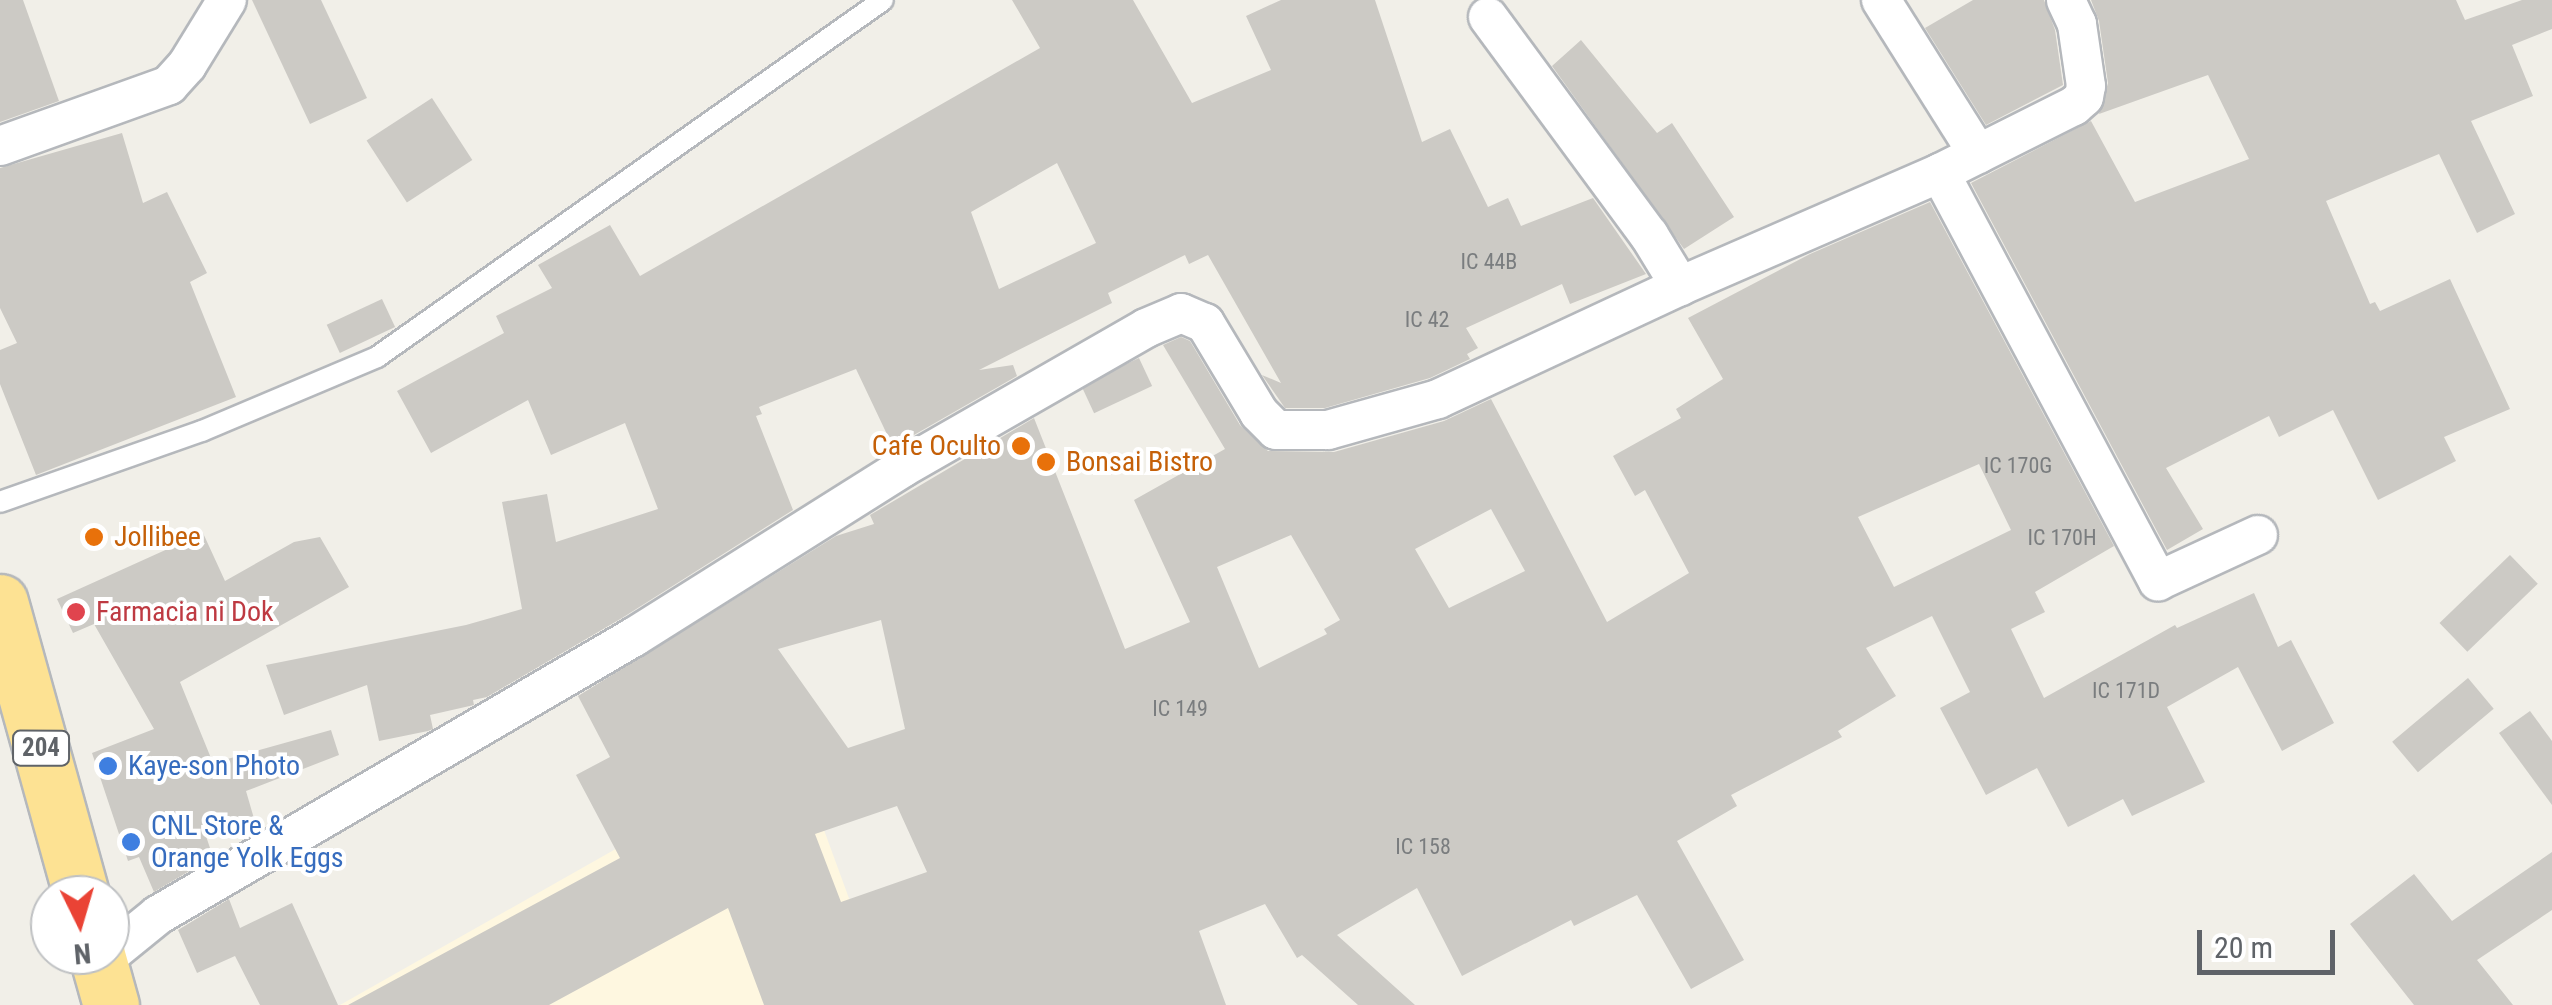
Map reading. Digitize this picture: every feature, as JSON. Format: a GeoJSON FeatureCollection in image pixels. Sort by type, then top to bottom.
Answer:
{"type":"FeatureCollection","features":[{"type":"Feature","properties":{"kind":"highway","name":"204"},"geometry":{"type":"LineString","coordinates":[[0,602],[75,875]]}},
{"type":"Feature","properties":{"kind":"street"},"geometry":{"type":"LineString","coordinates":[[0,146],[169,85],[188,65],[227,0]]}},
{"type":"Feature","properties":{"kind":"street"},"geometry":{"type":"LineString","coordinates":[[1881,0],[1978,154]]}},
{"type":"Feature","properties":{"kind":"street"},"geometry":{"type":"LineString","coordinates":[[130,942],[158,915],[634,637],[902,468],[1146,328],[1181,313],[1205,323],[1259,412],[1276,430],[1306,434],[1438,399],[1680,286],[1940,173],[2084,97],[2081,42],[2066,0]]}},
{"type":"Feature","properties":{"kind":"street"},"geometry":{"type":"LineString","coordinates":[[1488,17],[1648,235],[1680,286]]}},
{"type":"Feature","properties":{"kind":"street"},"geometry":{"type":"LineString","coordinates":[[1940,173],[2158,581],[2258,535]]}},
{"type":"Feature","properties":{"kind":"lane"},"geometry":{"type":"LineString","coordinates":[[0,502],[202,431],[377,358],[883,0]]}},
{"type":"Feature","properties":{"kind":"shaded area"},"geometry":{"type":"Polygon","coordinates":[[[794,748],[888,1005],[340,1005],[794,748]]]}},
{"type":"Feature","properties":{"kind":"building"},"geometry":{"type":"Polygon","coordinates":[[[0,0],[23,0],[59,101],[0,122],[0,0]]]}},
{"type":"Feature","properties":{"kind":"building"},"geometry":{"type":"Polygon","coordinates":[[[252,0],[321,0],[367,98],[310,124],[252,0]]]}},
{"type":"Feature","properties":{"kind":"building"},"geometry":{"type":"Polygon","coordinates":[[[1012,0],[1133,0],[1192,103],[1271,70],[1246,16],[1281,0],[1375,0],[1422,142],[1450,129],[1488,207],[1508,198],[1521,226],[1593,198],[1646,274],[1570,304],[1562,284],[1466,328],[1478,348],[1467,354],[1470,359],[1430,378],[1325,408],[1285,408],[1262,375],[1281,383],[1208,255],[1189,264],[1185,255],[1108,293],[1112,303],[979,370],[1013,365],[1017,376],[893,447],[856,369],[759,407],[762,414],[756,416],[793,510],[622,618],[487,697],[473,700],[474,705],[430,715],[433,729],[379,741],[367,685],[284,715],[266,665],[466,625],[522,609],[502,502],[547,494],[556,542],[658,509],[625,423],[551,455],[528,400],[431,453],[397,391],[504,333],[496,316],[552,288],[538,265],[610,225],[640,276],[1040,48],[1012,0]],[[1057,163],[971,212],[999,289],[1096,243],[1057,163]]]}},
{"type":"Feature","properties":{"kind":"building"},"geometry":{"type":"Polygon","coordinates":[[[1973,0],[2044,0],[2055,30],[2063,85],[1986,125],[1925,28],[1973,0]]]}},
{"type":"Feature","properties":{"kind":"building"},"geometry":{"type":"Polygon","coordinates":[[[2091,0],[2456,0],[2465,20],[2522,0],[2552,0],[2552,29],[2512,45],[2533,96],[2471,121],[2515,214],[2477,233],[2439,154],[2326,201],[2370,304],[2375,302],[2380,311],[2450,279],[2510,409],[2444,437],[2456,461],[2378,500],[2333,410],[2279,437],[2269,416],[2166,468],[2203,529],[2167,550],[1971,183],[2091,121],[2135,202],[2249,159],[2208,75],[2099,114],[2108,83],[2099,21],[2091,0]]]}},
{"type":"Feature","properties":{"kind":"building"},"geometry":{"type":"Polygon","coordinates":[[[1581,40],[1657,133],[1672,123],[1734,217],[1684,249],[1552,66],[1581,40]]]}},
{"type":"Feature","properties":{"kind":"building"},"geometry":{"type":"Polygon","coordinates":[[[432,98],[472,160],[407,203],[367,140],[432,98]]]}},
{"type":"Feature","properties":{"kind":"building"},"geometry":{"type":"Polygon","coordinates":[[[122,133],[143,203],[167,192],[207,273],[190,282],[236,397],[36,475],[0,384],[0,350],[17,343],[0,308],[0,168],[122,133]]]}},
{"type":"Feature","properties":{"kind":"building"},"geometry":{"type":"Polygon","coordinates":[[[1930,202],[2114,546],[2035,592],[2045,612],[2011,629],[2044,698],[2175,625],[2177,628],[2254,593],[2278,647],[2291,640],[2334,723],[2282,751],[2238,667],[2167,707],[2205,782],[2132,816],[2123,799],[2068,827],[2037,768],[1986,795],[1940,708],[1970,692],[1932,616],[1866,648],[1896,696],[1838,731],[1842,737],[1731,795],[1737,806],[1677,841],[1744,960],[1691,989],[1637,895],[1574,926],[1571,920],[1462,976],[1417,888],[1337,935],[1415,1005],[1358,1005],[1302,955],[1297,958],[1265,904],[1199,931],[1226,1005],[764,1005],[728,908],[549,1005],[348,1005],[620,858],[576,775],[610,757],[578,696],[836,536],[874,524],[870,515],[1034,418],[1125,649],[1190,622],[1134,500],[1225,449],[1163,345],[1181,337],[1190,341],[1240,425],[1268,451],[1334,452],[1444,421],[1491,399],[1607,622],[1689,573],[1645,490],[1635,496],[1613,456],[1681,418],[1676,409],[1723,379],[1688,318],[1810,254],[1930,202]],[[1979,464],[1858,517],[1894,587],[2011,530],[1979,464]],[[1491,509],[1415,549],[1449,608],[1525,571],[1491,509]],[[1291,535],[1217,567],[1259,668],[1327,634],[1324,629],[1340,620],[1291,535]],[[881,620],[778,649],[848,748],[905,729],[881,620]],[[897,806],[815,834],[841,902],[927,872],[897,806]]]}},
{"type":"Feature","properties":{"kind":"building"},"geometry":{"type":"Polygon","coordinates":[[[382,299],[395,327],[340,353],[327,325],[382,299]]]}},
{"type":"Feature","properties":{"kind":"building"},"geometry":{"type":"Polygon","coordinates":[[[1139,358],[1152,386],[1094,413],[1081,385],[1139,358]]]}},
{"type":"Feature","properties":{"kind":"building"},"geometry":{"type":"Polygon","coordinates":[[[203,533],[225,581],[294,542],[320,537],[349,587],[180,682],[213,763],[331,730],[339,755],[246,791],[255,822],[206,836],[213,857],[154,892],[139,857],[128,861],[92,753],[154,729],[94,624],[73,633],[57,599],[203,533]]]}},
{"type":"Feature","properties":{"kind":"building"},"geometry":{"type":"Polygon","coordinates":[[[2510,555],[2538,584],[2467,652],[2440,623],[2510,555]]]}},
{"type":"Feature","properties":{"kind":"building"},"geometry":{"type":"Polygon","coordinates":[[[2468,678],[2494,709],[2418,772],[2392,742],[2468,678]]]}},
{"type":"Feature","properties":{"kind":"building"},"geometry":{"type":"Polygon","coordinates":[[[2530,711],[2552,741],[2552,805],[2499,733],[2530,711]]]}},
{"type":"Feature","properties":{"kind":"building"},"geometry":{"type":"Polygon","coordinates":[[[2552,852],[2552,910],[2477,960],[2513,1005],[2414,1005],[2350,924],[2414,874],[2452,921],[2552,852]]]}},
{"type":"Feature","properties":{"kind":"building"},"geometry":{"type":"Polygon","coordinates":[[[229,899],[240,928],[292,903],[338,1005],[260,1005],[235,956],[197,973],[178,930],[229,899]]]}},
{"type":"Feature","properties":{"kind":"place","name":"Cafe Oculto"},"geometry":{"type":"Point","coordinates":[1021,446]}},
{"type":"Feature","properties":{"kind":"place","name":"Bonsai Bistro"},"geometry":{"type":"Point","coordinates":[1046,462]}},
{"type":"Feature","properties":{"kind":"place","name":"Jollibee"},"geometry":{"type":"Point","coordinates":[94,537]}},
{"type":"Feature","properties":{"kind":"place","name":"Farmacia ni Dok"},"geometry":{"type":"Point","coordinates":[76,612]}},
{"type":"Feature","properties":{"kind":"place","name":"Kaye-son Photo"},"geometry":{"type":"Point","coordinates":[108,766]}},
{"type":"Feature","properties":{"kind":"place","name":"CNL Store & Orange Yolk Eggs"},"geometry":{"type":"Point","coordinates":[131,842]}}]}
